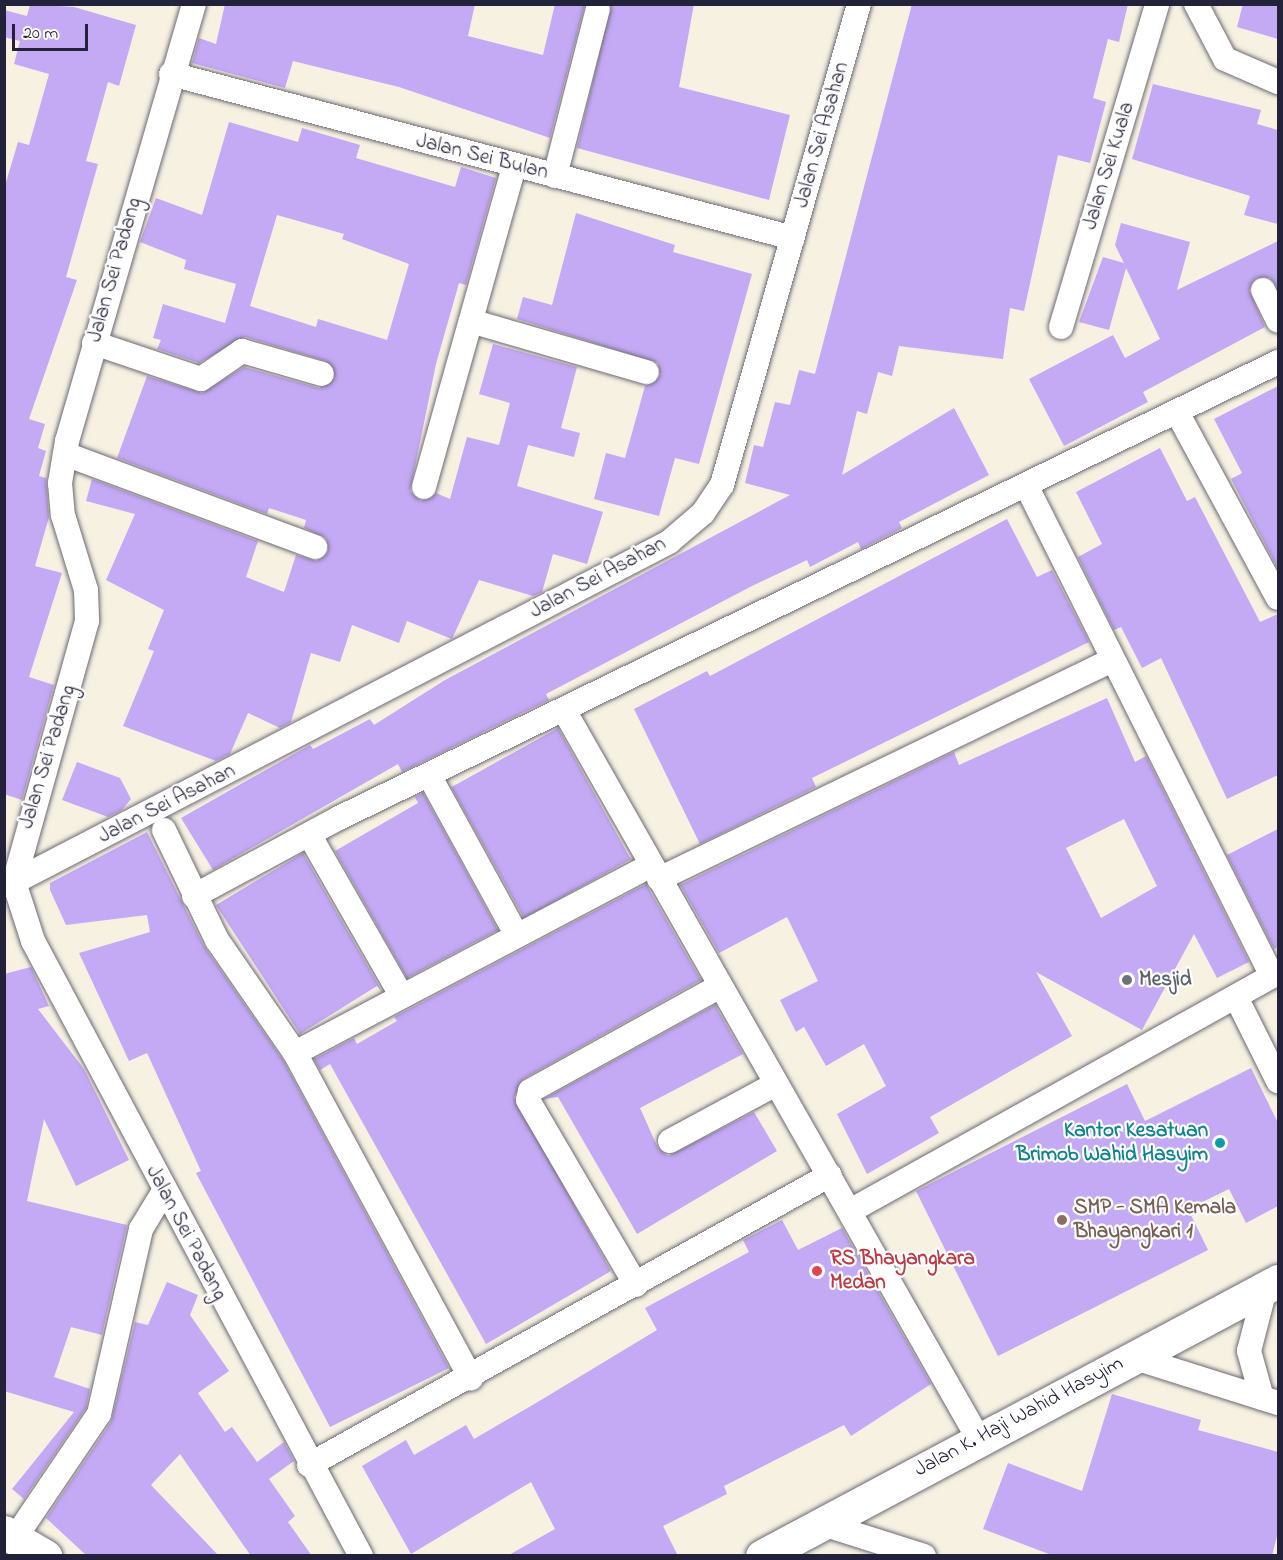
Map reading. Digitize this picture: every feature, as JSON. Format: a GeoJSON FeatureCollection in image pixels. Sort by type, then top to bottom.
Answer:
{"type":"FeatureCollection","features":[{"type":"Feature","properties":{"kind":"street","name":"Jalan Sei Padang"},"geometry":{"type":"LineString","coordinates":[[194,4],[171,74],[65,454],[63,515],[86,590],[87,621],[14,882],[33,941],[309,1465],[361,1556]]}},
{"type":"Feature","properties":{"kind":"street","name":"Jalan Sei Asahan"},"geometry":{"type":"LineString","coordinates":[[14,882],[669,542],[703,513],[722,485],[859,4]]}},
{"type":"Feature","properties":{"kind":"street","name":"Jalan Sei Kuala"},"geometry":{"type":"LineString","coordinates":[[1061,327],[1157,4]]}},
{"type":"Feature","properties":{"kind":"street"},"geometry":{"type":"LineString","coordinates":[[1196,4],[1226,59],[1278,82]]}},
{"type":"Feature","properties":{"kind":"street"},"geometry":{"type":"LineString","coordinates":[[555,176],[598,9]]}},
{"type":"Feature","properties":{"kind":"street","name":"Jalan Sei Bulan"},"geometry":{"type":"LineString","coordinates":[[171,74],[793,238]]}},
{"type":"Feature","properties":{"kind":"street"},"geometry":{"type":"LineString","coordinates":[[424,486],[514,166]]}},
{"type":"Feature","properties":{"kind":"street"},"geometry":{"type":"LineString","coordinates":[[1263,290],[1278,321]]}},
{"type":"Feature","properties":{"kind":"street"},"geometry":{"type":"LineString","coordinates":[[471,321],[647,372]]}},
{"type":"Feature","properties":{"kind":"street"},"geometry":{"type":"LineString","coordinates":[[94,344],[201,379],[242,351],[322,374]]}},
{"type":"Feature","properties":{"kind":"street"},"geometry":{"type":"LineString","coordinates":[[194,896],[429,775],[1178,414],[1278,362]]}},
{"type":"Feature","properties":{"kind":"street"},"geometry":{"type":"LineString","coordinates":[[1178,414],[1278,598]]}},
{"type":"Feature","properties":{"kind":"street"},"geometry":{"type":"LineString","coordinates":[[65,454],[315,547]]}},
{"type":"Feature","properties":{"kind":"street"},"geometry":{"type":"LineString","coordinates":[[850,1211],[1237,999],[1275,975],[1112,660],[1027,487]]}},
{"type":"Feature","properties":{"kind":"street"},"geometry":{"type":"LineString","coordinates":[[295,1053],[516,934],[1112,660]]}},
{"type":"Feature","properties":{"kind":"street"},"geometry":{"type":"LineString","coordinates":[[564,710],[978,1438]]}},
{"type":"Feature","properties":{"kind":"street"},"geometry":{"type":"LineString","coordinates":[[429,775],[516,934]]}},
{"type":"Feature","properties":{"kind":"street"},"geometry":{"type":"LineString","coordinates":[[165,830],[194,896],[217,940],[295,1053],[471,1378]]}},
{"type":"Feature","properties":{"kind":"street"},"geometry":{"type":"LineString","coordinates":[[310,836],[401,995]]}},
{"type":"Feature","properties":{"kind":"street"},"geometry":{"type":"LineString","coordinates":[[636,1285],[528,1100],[530,1091],[720,986]]}},
{"type":"Feature","properties":{"kind":"street"},"geometry":{"type":"LineString","coordinates":[[1237,999],[1278,1081]]}},
{"type":"Feature","properties":{"kind":"street"},"geometry":{"type":"LineString","coordinates":[[670,1141],[776,1084]]}},
{"type":"Feature","properties":{"kind":"street"},"geometry":{"type":"LineString","coordinates":[[309,1465],[471,1378],[830,1175]]}},
{"type":"Feature","properties":{"kind":"street"},"geometry":{"type":"LineString","coordinates":[[45,1556],[10,1535],[99,1414],[141,1229],[164,1191]]}},
{"type":"Feature","properties":{"kind":"street"},"geometry":{"type":"LineString","coordinates":[[1270,1400],[1249,1351],[1272,1285]]}},
{"type":"Feature","properties":{"kind":"street","name":"Jalan K. Haji Wahid Hasyim"},"geometry":{"type":"LineString","coordinates":[[762,1556],[978,1438],[1272,1285]]}},
{"type":"Feature","properties":{"kind":"street"},"geometry":{"type":"LineString","coordinates":[[1132,1357],[1270,1400]]}},
{"type":"Feature","properties":{"kind":"street"},"geometry":{"type":"LineString","coordinates":[[823,1524],[924,1556]]}},
{"type":"Feature","properties":{"kind":"building"},"geometry":{"type":"Polygon","coordinates":[[[30,4],[74,7],[136,25],[119,86],[108,82],[86,161],[98,164],[66,277],[77,280],[29,419],[45,424],[38,448],[46,451],[39,476],[46,478],[49,517],[35,566],[62,573],[29,677],[54,685],[22,800],[4,794],[4,189],[18,142],[29,145],[49,74],[14,64],[20,41],[4,37],[4,10],[27,16],[30,4]]]}},
{"type":"Feature","properties":{"kind":"building"},"geometry":{"type":"Polygon","coordinates":[[[225,4],[475,4],[468,36],[543,55],[555,4],[585,4],[550,138],[399,87],[293,61],[285,88],[192,63],[199,38],[216,44],[225,4]]]}},
{"type":"Feature","properties":{"kind":"building"},"geometry":{"type":"Polygon","coordinates":[[[611,4],[694,4],[679,87],[790,115],[769,200],[577,148],[611,4]]]}},
{"type":"Feature","properties":{"kind":"building"},"geometry":{"type":"Polygon","coordinates":[[[912,4],[1128,4],[1119,42],[1108,39],[1093,98],[1106,102],[1090,163],[1058,155],[1024,311],[1010,308],[1003,359],[899,346],[892,376],[878,372],[867,414],[857,411],[842,475],[954,408],[989,475],[899,522],[902,528],[861,549],[858,542],[810,567],[807,560],[752,586],[546,694],[549,700],[402,772],[398,764],[213,870],[181,818],[310,745],[313,749],[370,719],[374,725],[445,680],[790,495],[745,483],[754,445],[763,447],[775,402],[790,405],[799,370],[815,374],[912,4]]]}},
{"type":"Feature","properties":{"kind":"building"},"geometry":{"type":"Polygon","coordinates":[[[1243,4],[1278,4],[1278,39],[1237,27],[1243,4]]]}},
{"type":"Feature","properties":{"kind":"building"},"geometry":{"type":"Polygon","coordinates":[[[1153,84],[1261,110],[1257,124],[1278,130],[1278,224],[1244,215],[1250,196],[1132,159],[1153,84]]]}},
{"type":"Feature","properties":{"kind":"building"},"geometry":{"type":"Polygon","coordinates":[[[229,122],[298,142],[302,128],[360,145],[356,158],[455,187],[461,167],[496,178],[466,285],[459,283],[436,364],[410,491],[421,501],[436,493],[450,499],[467,437],[499,445],[510,403],[479,394],[493,344],[577,367],[561,428],[580,433],[574,457],[528,445],[517,486],[603,512],[587,564],[553,554],[542,592],[533,596],[479,580],[452,639],[407,621],[399,643],[352,625],[340,662],[311,653],[291,722],[280,728],[248,713],[230,754],[216,761],[123,726],[154,651],[148,649],[164,610],[106,580],[135,514],[86,501],[92,479],[258,541],[246,577],[284,592],[296,555],[317,561],[328,552],[326,538],[304,528],[306,520],[269,508],[267,514],[117,458],[147,376],[202,393],[244,367],[319,388],[335,378],[326,361],[245,337],[199,363],[157,349],[161,340],[153,338],[163,304],[225,323],[236,284],[184,269],[186,260],[140,242],[156,198],[202,215],[229,122]],[[277,215],[250,306],[316,327],[318,319],[387,340],[409,264],[342,239],[344,234],[277,215]]]}},
{"type":"Feature","properties":{"kind":"building"},"geometry":{"type":"Polygon","coordinates":[[[576,213],[675,245],[673,252],[752,274],[699,464],[675,458],[659,516],[594,499],[606,453],[625,458],[645,386],[660,376],[658,363],[517,319],[523,297],[552,305],[576,213]]]}},
{"type":"Feature","properties":{"kind":"building"},"geometry":{"type":"Polygon","coordinates":[[[1121,223],[1190,242],[1177,290],[1278,241],[1278,289],[1270,278],[1256,278],[1249,290],[1265,327],[1143,392],[1148,402],[1064,446],[1029,379],[1113,335],[1125,358],[1160,339],[1126,268],[1109,330],[1079,322],[1103,257],[1124,263],[1115,245],[1121,223]]]}},
{"type":"Feature","properties":{"kind":"building"},"geometry":{"type":"Polygon","coordinates":[[[1278,386],[1278,569],[1231,479],[1242,473],[1214,419],[1278,386]]]}},
{"type":"Feature","properties":{"kind":"building"},"geometry":{"type":"Polygon","coordinates":[[[1160,448],[1187,501],[1195,497],[1260,622],[1278,614],[1278,775],[1227,799],[1161,658],[1142,668],[1121,627],[1114,630],[1078,557],[1102,544],[1076,492],[1160,448]]]}},
{"type":"Feature","properties":{"kind":"building"},"geometry":{"type":"Polygon","coordinates":[[[1007,519],[1037,577],[1052,570],[1089,642],[812,778],[816,787],[700,844],[634,709],[707,671],[710,676],[1007,519]]]}},
{"type":"Feature","properties":{"kind":"building"},"geometry":{"type":"Polygon","coordinates":[[[1107,698],[1135,762],[1146,756],[1249,962],[1217,978],[1194,934],[1142,1030],[1036,972],[1072,1036],[930,1117],[939,1133],[867,1174],[837,1114],[886,1086],[864,1044],[826,1066],[804,1027],[796,1032],[780,1000],[818,981],[787,917],[719,953],[680,885],[954,752],[959,765],[1107,698]],[[1124,819],[1066,848],[1101,918],[1157,886],[1124,819]]]}},
{"type":"Feature","properties":{"kind":"building"},"geometry":{"type":"Polygon","coordinates":[[[558,728],[631,859],[524,918],[451,787],[558,728]]]}},
{"type":"Feature","properties":{"kind":"building"},"geometry":{"type":"Polygon","coordinates":[[[77,762],[120,778],[131,799],[122,810],[108,817],[62,800],[77,762]]]}},
{"type":"Feature","properties":{"kind":"building"},"geometry":{"type":"Polygon","coordinates":[[[423,793],[498,930],[407,978],[335,851],[418,803],[415,797],[423,793]]]}},
{"type":"Feature","properties":{"kind":"building"},"geometry":{"type":"Polygon","coordinates":[[[1278,829],[1278,947],[1274,949],[1227,855],[1278,829]]]}},
{"type":"Feature","properties":{"kind":"building"},"geometry":{"type":"Polygon","coordinates":[[[147,832],[204,946],[283,1060],[449,1368],[330,1427],[196,1173],[201,1171],[147,1053],[129,1061],[79,953],[150,932],[147,915],[66,925],[50,890],[50,883],[147,832]]]}},
{"type":"Feature","properties":{"kind":"building"},"geometry":{"type":"Polygon","coordinates":[[[303,853],[382,991],[377,986],[300,1034],[216,905],[303,853]]]}},
{"type":"Feature","properties":{"kind":"building"},"geometry":{"type":"Polygon","coordinates":[[[646,884],[701,980],[523,1079],[514,1097],[611,1271],[486,1344],[330,1064],[320,1070],[314,1059],[354,1038],[357,1044],[397,1021],[394,1017],[646,884]]]}},
{"type":"Feature","properties":{"kind":"building"},"geometry":{"type":"Polygon","coordinates":[[[31,967],[49,1006],[38,1009],[84,1069],[129,1160],[76,1186],[44,1119],[27,1201],[127,1225],[102,1335],[71,1327],[54,1377],[90,1389],[86,1408],[24,1499],[12,1489],[74,1412],[4,1391],[4,974],[31,967]]]}},
{"type":"Feature","properties":{"kind":"building"},"geometry":{"type":"Polygon","coordinates":[[[715,1005],[743,1054],[640,1108],[658,1148],[668,1156],[754,1112],[777,1151],[637,1234],[558,1097],[544,1099],[715,1005]]]}},
{"type":"Feature","properties":{"kind":"building","name":"SMP - SMA Kemala Bhayangkari 1"},"geometry":{"type":"Polygon","coordinates":[[[1251,1068],[1278,1123],[1278,1206],[1246,1223],[1229,1189],[1188,1209],[1208,1250],[998,1356],[916,1191],[1127,1084],[1145,1121],[1251,1068]]]}},
{"type":"Feature","properties":{"kind":"building"},"geometry":{"type":"Polygon","coordinates":[[[782,1220],[798,1250],[842,1228],[931,1384],[851,1436],[844,1425],[724,1486],[727,1494],[663,1526],[678,1556],[507,1556],[555,1529],[531,1482],[411,1554],[362,1466],[406,1440],[414,1455],[466,1425],[474,1439],[536,1403],[657,1330],[645,1308],[749,1252],[743,1240],[782,1220]]]}},
{"type":"Feature","properties":{"kind":"building"},"geometry":{"type":"Polygon","coordinates":[[[167,1282],[198,1295],[190,1315],[229,1371],[198,1393],[225,1432],[232,1427],[257,1462],[284,1442],[294,1461],[269,1479],[295,1516],[288,1522],[312,1556],[251,1556],[180,1454],[151,1485],[219,1556],[87,1556],[46,1518],[111,1422],[135,1322],[148,1325],[167,1282]]]}},
{"type":"Feature","properties":{"kind":"building"},"geometry":{"type":"Polygon","coordinates":[[[1112,1394],[1201,1420],[1198,1430],[1278,1452],[1278,1532],[1272,1556],[1054,1556],[983,1529],[1008,1463],[1082,1491],[1112,1394]]]}},
{"type":"Feature","properties":{"kind":"place","name":"Mesjid"},"geometry":{"type":"Point","coordinates":[1127,980]}},
{"type":"Feature","properties":{"kind":"place","name":"Kantor Kesatuan Brimob Wahid Hasyim"},"geometry":{"type":"Point","coordinates":[1220,1143]}},
{"type":"Feature","properties":{"kind":"place","name":"SMP - SMA Kemala Bhayangkari 1"},"geometry":{"type":"Point","coordinates":[1062,1220]}},
{"type":"Feature","properties":{"kind":"place","name":"RS Bhayangkara Medan"},"geometry":{"type":"Point","coordinates":[817,1271]}}]}
